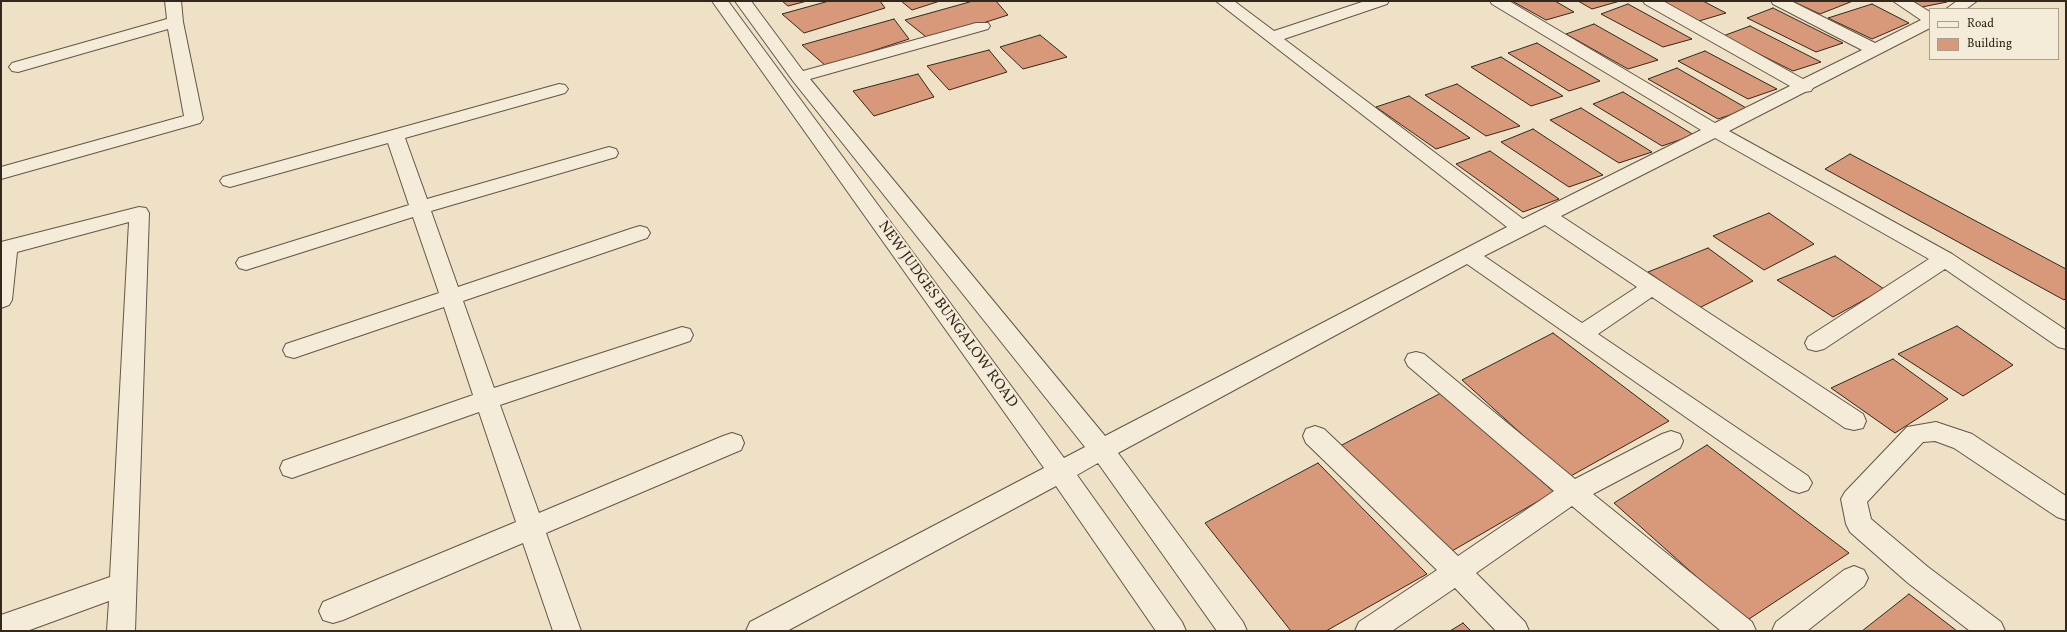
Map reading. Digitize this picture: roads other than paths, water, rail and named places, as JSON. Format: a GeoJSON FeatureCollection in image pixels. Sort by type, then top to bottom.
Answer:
{"type":"FeatureCollection","features":[{"type":"Feature","properties":{"kind":"street"},"geometry":{"type":"LineString","coordinates":[[1,173],[194,118],[175,22],[173,1]]}},
{"type":"Feature","properties":{"kind":"street","name":"NEW JUDGES BUNGALOW ROAD"},"geometry":{"type":"LineString","coordinates":[[720,1],[1060,471],[1172,631]]}},
{"type":"Feature","properties":{"kind":"street"},"geometry":{"type":"LineString","coordinates":[[743,1],[799,77],[1102,450],[1233,631]]}},
{"type":"Feature","properties":{"kind":"street"},"geometry":{"type":"LineString","coordinates":[[1224,1],[1522,228]]}},
{"type":"Feature","properties":{"kind":"street"},"geometry":{"type":"LineString","coordinates":[[1498,1],[1716,131],[1945,259],[2064,337]]}},
{"type":"Feature","properties":{"kind":"street"},"geometry":{"type":"LineString","coordinates":[[1651,1],[1804,86]]}},
{"type":"Feature","properties":{"kind":"street"},"geometry":{"type":"LineString","coordinates":[[1779,1],[1875,50]]}},
{"type":"Feature","properties":{"kind":"street"},"geometry":{"type":"LineString","coordinates":[[1901,1],[1929,19]]}},
{"type":"Feature","properties":{"kind":"street"},"geometry":{"type":"LineString","coordinates":[[1956,8],[1969,1]]}},
{"type":"Feature","properties":{"kind":"street"},"geometry":{"type":"LineString","coordinates":[[1272,37],[1374,2]]}},
{"type":"Feature","properties":{"kind":"street"},"geometry":{"type":"LineString","coordinates":[[760,631],[1468,256],[1875,50],[1929,21]]}},
{"type":"Feature","properties":{"kind":"street"},"geometry":{"type":"LineString","coordinates":[[18,67],[175,22]]}},
{"type":"Feature","properties":{"kind":"street"},"geometry":{"type":"LineString","coordinates":[[799,77],[982,26]]}},
{"type":"Feature","properties":{"kind":"street"},"geometry":{"type":"LineString","coordinates":[[230,181],[559,89]]}},
{"type":"Feature","properties":{"kind":"street"},"geometry":{"type":"LineString","coordinates":[[395,136],[567,631]]}},
{"type":"Feature","properties":{"kind":"street"},"geometry":{"type":"LineString","coordinates":[[246,262],[420,208],[609,153]]}},
{"type":"Feature","properties":{"kind":"street"},"geometry":{"type":"LineString","coordinates":[[1,300],[4,248],[139,213],[121,631]]}},
{"type":"Feature","properties":{"kind":"street"},"geometry":{"type":"LineString","coordinates":[[1546,216],[1854,422]]}},
{"type":"Feature","properties":{"kind":"street"},"geometry":{"type":"LineString","coordinates":[[294,350],[640,233]]}},
{"type":"Feature","properties":{"kind":"street"},"geometry":{"type":"LineString","coordinates":[[1468,256],[1799,483]]}},
{"type":"Feature","properties":{"kind":"street"},"geometry":{"type":"LineString","coordinates":[[1816,343],[1945,259]]}},
{"type":"Feature","properties":{"kind":"street"},"geometry":{"type":"LineString","coordinates":[[1583,334],[1652,286]]}},
{"type":"Feature","properties":{"kind":"street"},"geometry":{"type":"LineString","coordinates":[[292,468],[682,334]]}},
{"type":"Feature","properties":{"kind":"street"},"geometry":{"type":"LineString","coordinates":[[1416,360],[1742,631]]}},
{"type":"Feature","properties":{"kind":"street"},"geometry":{"type":"LineString","coordinates":[[1991,631],[1918,575],[1859,524],[1854,499],[1916,434],[1936,431],[1963,441],[2066,509]]}},
{"type":"Feature","properties":{"kind":"street"},"geometry":{"type":"LineString","coordinates":[[1315,436],[1457,572],[1515,631]]}},
{"type":"Feature","properties":{"kind":"street"},"geometry":{"type":"LineString","coordinates":[[1369,631],[1573,492],[1671,441]]}},
{"type":"Feature","properties":{"kind":"street"},"geometry":{"type":"LineString","coordinates":[[333,611],[732,443]]}},
{"type":"Feature","properties":{"kind":"street"},"geometry":{"type":"LineString","coordinates":[[1786,631],[1854,578]]}},
{"type":"Feature","properties":{"kind":"street"},"geometry":{"type":"LineString","coordinates":[[1,628],[123,584]]}}]}
